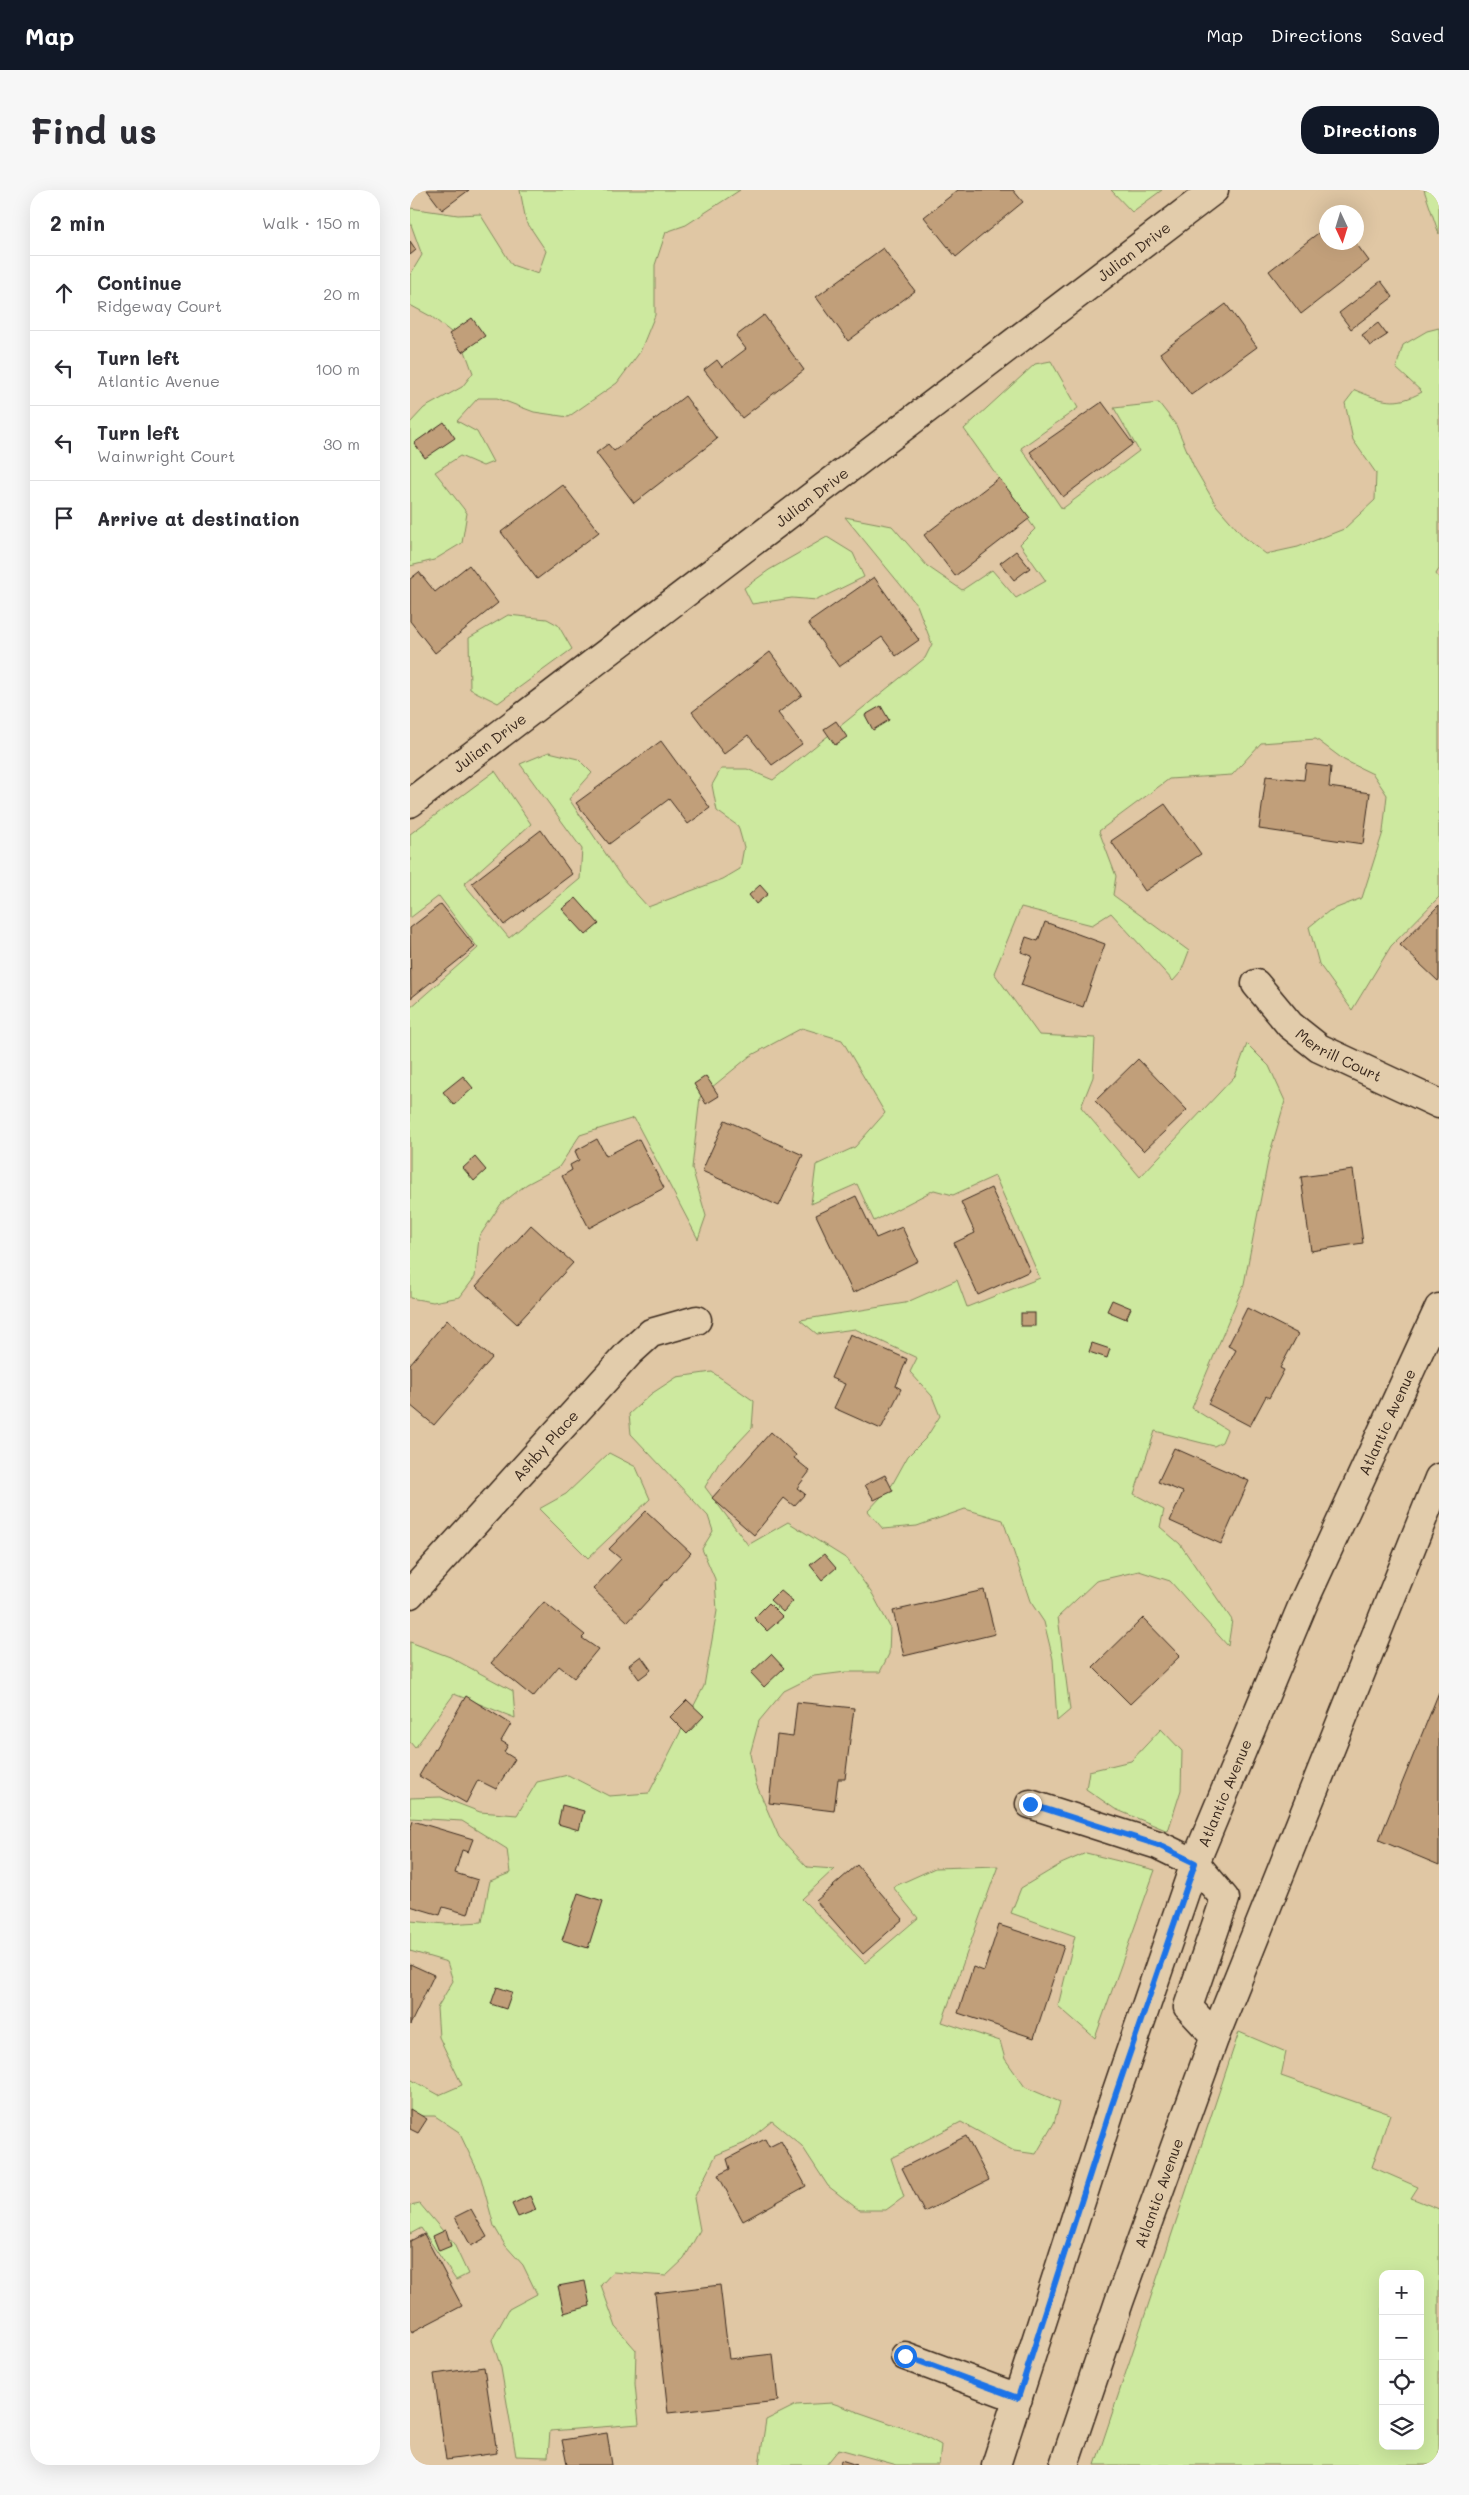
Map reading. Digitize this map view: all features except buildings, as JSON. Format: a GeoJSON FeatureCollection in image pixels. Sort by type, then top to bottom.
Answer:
{"type":"FeatureCollection","features":[{"type":"Feature","properties":{"kind":"main road","name":"Julian Drive"},"geometry":{"type":"LineString","coordinates":[[410,803],[1214,190]]}},
{"type":"Feature","properties":{"kind":"main road","name":"Merrill Court"},"geometry":{"type":"LineString","coordinates":[[1256,984],[1290,1025],[1318,1048],[1439,1104]]}},
{"type":"Feature","properties":{"kind":"main road","name":"Atlantic Avenue"},"geometry":{"type":"LineString","coordinates":[[996,2465],[1112,2105],[1195,1863],[1306,1597],[1432,1346],[1439,1308]]}},
{"type":"Feature","properties":{"kind":"main road","name":"Ashby Place"},"geometry":{"type":"LineString","coordinates":[[410,1594],[628,1353],[651,1333],[676,1324],[697,1320]]}},
{"type":"Feature","properties":{"kind":"main road","name":"Atlantic Avenue"},"geometry":{"type":"LineString","coordinates":[[1064,2465],[1119,2302],[1215,2036],[1439,1478]]}},
{"type":"Feature","properties":{"kind":"main road"},"geometry":{"type":"LineString","coordinates":[[1030,1804],[1158,1845],[1195,1863],[1225,1899],[1188,2007],[1215,2036]]}},
{"type":"Feature","properties":{"kind":"main road"},"geometry":{"type":"LineString","coordinates":[[905,2356],[1018,2398]]}},
{"type":"Feature","properties":{"kind":"green space"},"geometry":{"type":"Polygon","coordinates":[[[520,190],[740,190],[686,225],[666,232],[655,265],[655,315],[640,352],[617,383],[568,417],[534,412],[497,398],[478,398],[457,421],[477,432],[493,462],[483,466],[460,456],[435,472],[467,513],[462,543],[434,560],[410,566],[410,423],[424,408],[462,387],[473,373],[461,340],[432,317],[410,305],[410,275],[422,255],[410,222],[410,208],[458,215],[480,214],[512,265],[538,274],[546,251],[526,221],[520,190]]]}},
{"type":"Feature","properties":{"kind":"green space"},"geometry":{"type":"Polygon","coordinates":[[[1111,190],[1162,190],[1132,212],[1111,190]]]}},
{"type":"Feature","properties":{"kind":"green space"},"geometry":{"type":"Polygon","coordinates":[[[1424,190],[1439,190],[1439,234],[1424,190]]]}},
{"type":"Feature","properties":{"kind":"green space"},"geometry":{"type":"Polygon","coordinates":[[[1439,328],[1439,569],[1436,574],[1439,578],[1439,897],[1391,946],[1352,1010],[1319,964],[1309,927],[1329,911],[1362,898],[1383,832],[1387,795],[1373,774],[1344,760],[1316,739],[1261,743],[1232,775],[1169,779],[1099,831],[1116,876],[1113,895],[1189,951],[1181,972],[1173,981],[1111,913],[1092,925],[1021,907],[994,973],[1039,1035],[1095,1038],[1093,1077],[1081,1107],[1140,1177],[1235,1076],[1247,1044],[1269,1066],[1285,1101],[1269,1156],[1244,1284],[1192,1408],[1227,1430],[1222,1442],[1214,1446],[1155,1431],[1134,1494],[1164,1510],[1160,1527],[1180,1544],[1232,1620],[1228,1646],[1170,1581],[1139,1571],[1096,1581],[1058,1617],[1070,1710],[1057,1721],[1053,1659],[1044,1622],[1030,1601],[1003,1520],[965,1509],[917,1526],[883,1529],[868,1511],[892,1485],[908,1456],[926,1438],[940,1416],[932,1396],[910,1372],[917,1358],[855,1329],[817,1334],[800,1320],[905,1303],[957,1280],[967,1307],[1040,1278],[995,1176],[953,1195],[934,1190],[874,1221],[857,1184],[811,1204],[816,1165],[855,1147],[885,1113],[842,1040],[802,1028],[750,1056],[700,1097],[692,1168],[706,1216],[698,1239],[634,1118],[580,1135],[559,1167],[527,1184],[501,1204],[479,1237],[475,1277],[460,1297],[433,1302],[410,1298],[410,1008],[478,948],[439,896],[410,918],[410,834],[495,771],[531,824],[464,884],[509,938],[580,879],[582,849],[520,764],[549,752],[578,759],[592,773],[569,799],[622,878],[648,907],[723,879],[740,869],[744,847],[738,826],[717,811],[712,785],[721,769],[747,769],[773,780],[925,658],[932,644],[917,605],[845,517],[892,526],[927,566],[962,590],[992,570],[1016,598],[1046,581],[1020,544],[1035,529],[964,429],[1035,364],[1051,361],[1078,408],[1021,448],[1062,509],[1139,451],[1114,408],[1159,403],[1176,425],[1194,467],[1216,505],[1243,536],[1266,554],[1298,547],[1344,529],[1375,500],[1376,473],[1353,440],[1345,403],[1355,390],[1389,401],[1404,400],[1422,392],[1396,368],[1403,345],[1427,331],[1439,328]]]}},
{"type":"Feature","properties":{"kind":"green space"},"geometry":{"type":"Polygon","coordinates":[[[827,537],[853,553],[864,577],[817,600],[792,598],[752,604],[744,588],[769,570],[827,537]]]}},
{"type":"Feature","properties":{"kind":"green space"},"geometry":{"type":"Polygon","coordinates":[[[508,615],[547,619],[558,625],[572,649],[498,703],[470,689],[469,638],[508,615]]]}},
{"type":"Feature","properties":{"kind":"green space"},"geometry":{"type":"Polygon","coordinates":[[[712,1372],[754,1401],[752,1428],[719,1463],[705,1487],[748,1545],[788,1522],[847,1559],[873,1595],[890,1627],[889,1654],[880,1672],[846,1672],[814,1676],[784,1691],[759,1721],[750,1754],[756,1784],[779,1837],[807,1867],[834,1869],[802,1899],[865,1963],[918,1918],[893,1887],[935,1868],[998,1866],[942,2022],[1000,2041],[1005,2059],[1025,2087],[1060,2102],[1054,2123],[1036,2154],[1014,2151],[961,2122],[891,2158],[904,2197],[886,2210],[859,2210],[828,2186],[802,2146],[772,2121],[745,2143],[716,2155],[694,2198],[700,2230],[684,2259],[666,2276],[613,2272],[601,2285],[616,2327],[636,2350],[635,2384],[639,2424],[550,2431],[548,2457],[516,2456],[501,2368],[492,2340],[509,2309],[537,2294],[523,2265],[505,2245],[494,2226],[481,2178],[459,2132],[435,2116],[410,2116],[410,2079],[439,2095],[462,2085],[439,2037],[437,2008],[453,1981],[447,1962],[410,1951],[410,1921],[446,1924],[482,1922],[490,1881],[510,1873],[507,1849],[462,1821],[410,1818],[410,1798],[441,1797],[480,1812],[517,1815],[537,1782],[568,1775],[609,1796],[649,1793],[704,1686],[717,1611],[715,1579],[702,1549],[713,1531],[708,1516],[631,1434],[629,1414],[651,1394],[677,1377],[712,1372]]]}},
{"type":"Feature","properties":{"kind":"green space"},"geometry":{"type":"Polygon","coordinates":[[[609,1453],[636,1467],[650,1499],[588,1558],[539,1509],[566,1494],[609,1453]]]}},
{"type":"Feature","properties":{"kind":"green space"},"geometry":{"type":"Polygon","coordinates":[[[410,1642],[450,1657],[513,1691],[515,1718],[454,1694],[415,1748],[410,1742],[410,1642]]]}},
{"type":"Feature","properties":{"kind":"green space"},"geometry":{"type":"Polygon","coordinates":[[[1161,1729],[1182,1751],[1181,1790],[1168,1831],[1115,1809],[1086,1789],[1089,1771],[1131,1761],[1161,1729]]]}},
{"type":"Feature","properties":{"kind":"green space"},"geometry":{"type":"Polygon","coordinates":[[[1086,1853],[1155,1870],[1095,2038],[1058,2006],[1075,1936],[1011,1913],[1021,1888],[1061,1864],[1086,1853]]]}},
{"type":"Feature","properties":{"kind":"green space"},"geometry":{"type":"Polygon","coordinates":[[[1239,2032],[1286,2052],[1281,2076],[1390,2114],[1372,2167],[1418,2187],[1411,2198],[1439,2209],[1439,2465],[1095,2465],[1239,2032]]]}},
{"type":"Feature","properties":{"kind":"green space"},"geometry":{"type":"Polygon","coordinates":[[[420,2204],[454,2244],[468,2274],[456,2280],[421,2228],[410,2234],[410,2206],[420,2204]]]}},
{"type":"Feature","properties":{"kind":"green space"},"geometry":{"type":"Polygon","coordinates":[[[832,2403],[921,2434],[941,2445],[939,2465],[897,2465],[839,2449],[826,2465],[759,2465],[766,2420],[796,2405],[832,2403]]]}},
{"type":"Feature","properties":{"kind":"route"},"geometry":{"type":"LineString","coordinates":[[905,2356],[976,2384],[1018,2398],[1112,2105],[1125,2072],[1158,1968],[1195,1863],[1158,1845],[1030,1804]]}}]}
